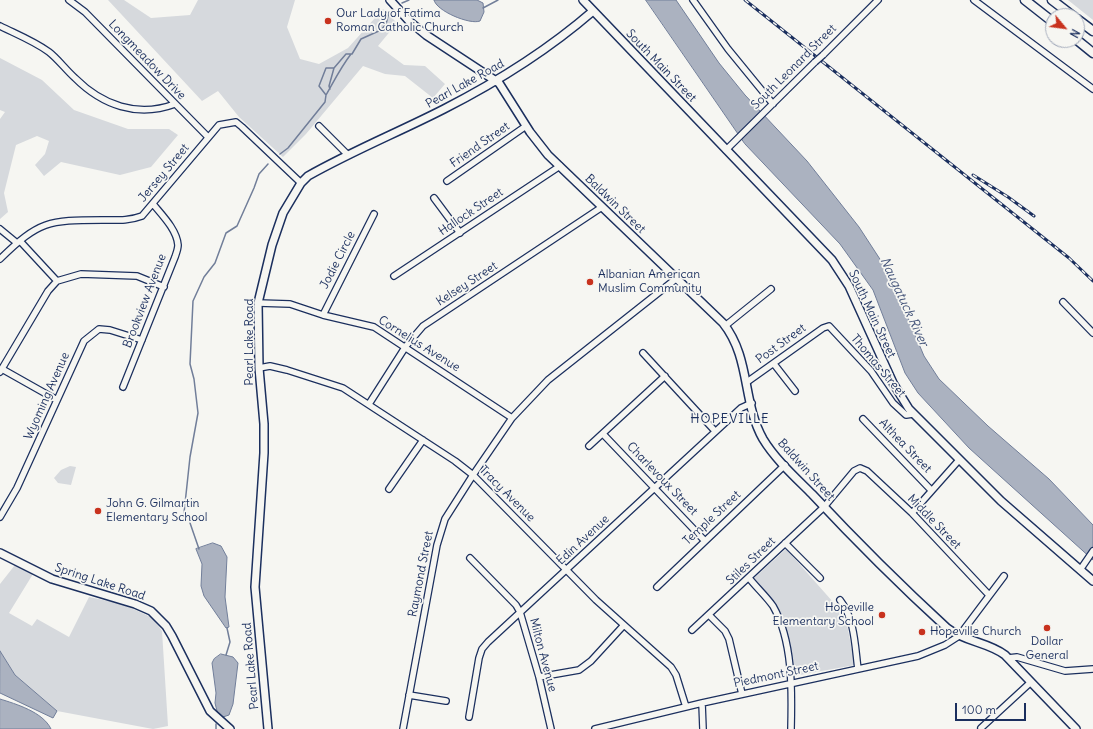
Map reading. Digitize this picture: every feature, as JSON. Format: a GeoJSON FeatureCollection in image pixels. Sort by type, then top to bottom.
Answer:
{"type":"FeatureCollection","features":[{"type":"Feature","properties":{"kind":"highway"},"geometry":{"type":"LineString","coordinates":[[1025,0],[1045,16]]}},
{"type":"Feature","properties":{"kind":"highway"},"geometry":{"type":"LineString","coordinates":[[1052,0],[1062,8]]}},
{"type":"Feature","properties":{"kind":"main road","name":"Baldwin Street"},"geometry":{"type":"LineString","coordinates":[[390,0],[409,21],[426,36],[497,81],[507,92],[526,126],[542,147],[725,326],[739,350],[757,424],[764,439],[784,465],[824,507],[947,628],[959,636],[996,650],[1008,658],[1076,729]]}},
{"type":"Feature","properties":{"kind":"main road","name":"South Main Street"},"geometry":{"type":"LineString","coordinates":[[583,0],[726,150],[814,239],[840,270],[852,291],[895,389],[913,414],[1027,525],[1093,581]]}},
{"type":"Feature","properties":{"kind":"main road","name":"Pearl Lake Road"},"geometry":{"type":"LineString","coordinates":[[268,729],[255,587],[264,453],[264,424],[259,368],[258,303],[272,245],[283,213],[301,183],[308,176],[445,109],[497,81],[569,32],[593,11]]}},
{"type":"Feature","properties":{"kind":"main road","name":"Spring Lake Road"},"geometry":{"type":"LineString","coordinates":[[0,553],[52,579],[128,602],[152,611],[166,626],[172,636],[210,711],[230,729]]}},
{"type":"Feature","properties":{"kind":"street","name":"Longmeadow Drive"},"geometry":{"type":"LineString","coordinates":[[69,0],[85,12],[208,137]]}},
{"type":"Feature","properties":{"kind":"street"},"geometry":{"type":"LineString","coordinates":[[693,0],[728,49],[773,104]]}},
{"type":"Feature","properties":{"kind":"street","name":"South Leonard Street"},"geometry":{"type":"LineString","coordinates":[[726,150],[878,0]]}},
{"type":"Feature","properties":{"kind":"street"},"geometry":{"type":"LineString","coordinates":[[974,0],[1093,89]]}},
{"type":"Feature","properties":{"kind":"street"},"geometry":{"type":"LineString","coordinates":[[0,26],[49,52],[90,92],[102,100],[116,106],[133,109],[163,108],[175,104]]}},
{"type":"Feature","properties":{"kind":"street","name":"Jersey Street"},"geometry":{"type":"LineString","coordinates":[[0,259],[31,232],[47,223],[57,221],[134,219],[142,216],[219,125],[236,122],[301,183]]}},
{"type":"Feature","properties":{"kind":"street"},"geometry":{"type":"LineString","coordinates":[[319,126],[348,156]]}},
{"type":"Feature","properties":{"kind":"street","name":"Friend Street"},"geometry":{"type":"LineString","coordinates":[[447,181],[526,126]]}},
{"type":"Feature","properties":{"kind":"street","name":"Hallock Street"},"geometry":{"type":"LineString","coordinates":[[394,276],[560,166]]}},
{"type":"Feature","properties":{"kind":"street"},"geometry":{"type":"LineString","coordinates":[[434,198],[460,233]]}},
{"type":"Feature","properties":{"kind":"street","name":"Brookview Avenue"},"geometry":{"type":"LineString","coordinates":[[123,387],[164,287],[178,245],[167,221],[153,204]]}},
{"type":"Feature","properties":{"kind":"street","name":"Kelsey Street"},"geometry":{"type":"LineString","coordinates":[[369,404],[406,346],[424,326],[602,207]]}},
{"type":"Feature","properties":{"kind":"street","name":"Jodie Circle"},"geometry":{"type":"LineString","coordinates":[[323,315],[374,214]]}},
{"type":"Feature","properties":{"kind":"street"},"geometry":{"type":"LineString","coordinates":[[0,229],[18,242],[57,281]]}},
{"type":"Feature","properties":{"kind":"street"},"geometry":{"type":"LineString","coordinates":[[57,400],[1,370],[48,291],[57,281],[81,274],[123,275],[137,276],[164,287]]}},
{"type":"Feature","properties":{"kind":"street","name":"Raymond Street"},"geometry":{"type":"LineString","coordinates":[[403,729],[440,531],[445,519],[512,418],[548,380],[677,278]]}},
{"type":"Feature","properties":{"kind":"street"},"geometry":{"type":"LineString","coordinates":[[725,326],[771,289]]}},
{"type":"Feature","properties":{"kind":"street"},"geometry":{"type":"LineString","coordinates":[[1063,302],[1093,333]]}},
{"type":"Feature","properties":{"kind":"street","name":"Cornelius Avenue"},"geometry":{"type":"LineString","coordinates":[[258,303],[290,304],[323,315],[374,326],[512,418]]}},
{"type":"Feature","properties":{"kind":"street","name":"Thomas Street"},"geometry":{"type":"LineString","coordinates":[[829,326],[871,371],[896,406],[906,415],[913,414]]}},
{"type":"Feature","properties":{"kind":"street","name":"Post Street"},"geometry":{"type":"LineString","coordinates":[[747,382],[823,328],[829,326]]}},
{"type":"Feature","properties":{"kind":"street","name":"Wyoming Avenue"},"geometry":{"type":"LineString","coordinates":[[0,517],[20,481],[84,341],[99,329],[110,330],[142,340]]}},
{"type":"Feature","properties":{"kind":"street"},"geometry":{"type":"LineString","coordinates":[[643,353],[715,431]]}},
{"type":"Feature","properties":{"kind":"street"},"geometry":{"type":"LineString","coordinates":[[774,364],[795,391]]}},
{"type":"Feature","properties":{"kind":"street","name":"Tracy Avenue"},"geometry":{"type":"LineString","coordinates":[[259,368],[270,366],[343,388],[423,440],[473,475],[596,600],[671,667],[676,675],[686,707]]}},
{"type":"Feature","properties":{"kind":"street"},"geometry":{"type":"LineString","coordinates":[[588,446],[603,434],[665,376]]}},
{"type":"Feature","properties":{"kind":"street","name":"Edin Avenue"},"geometry":{"type":"LineString","coordinates":[[469,717],[479,658],[482,649],[715,431],[741,408],[752,403]]}},
{"type":"Feature","properties":{"kind":"street","name":"Althea Street"},"geometry":{"type":"LineString","coordinates":[[863,419],[931,490]]}},
{"type":"Feature","properties":{"kind":"street","name":"Charlevoux Street"},"geometry":{"type":"LineString","coordinates":[[603,434],[704,540]]}},
{"type":"Feature","properties":{"kind":"street"},"geometry":{"type":"LineString","coordinates":[[389,489],[423,440]]}},
{"type":"Feature","properties":{"kind":"street"},"geometry":{"type":"LineString","coordinates":[[912,513],[959,460]]}},
{"type":"Feature","properties":{"kind":"street","name":"Temple Street"},"geometry":{"type":"LineString","coordinates":[[656,587],[784,465]]}},
{"type":"Feature","properties":{"kind":"street","name":"Stiles Street"},"geometry":{"type":"LineString","coordinates":[[692,630],[824,507],[854,471],[860,468]]}},
{"type":"Feature","properties":{"kind":"street","name":"Middle Street"},"geometry":{"type":"LineString","coordinates":[[860,468],[867,471],[912,513],[989,595]]}},
{"type":"Feature","properties":{"kind":"street"},"geometry":{"type":"LineString","coordinates":[[785,543],[820,578]]}},
{"type":"Feature","properties":{"kind":"street"},"geometry":{"type":"LineString","coordinates":[[1080,570],[1093,551]]}},
{"type":"Feature","properties":{"kind":"street","name":"Milton Avenue"},"geometry":{"type":"LineString","coordinates":[[470,558],[516,605],[520,612],[539,677],[551,729]]}},
{"type":"Feature","properties":{"kind":"street"},"geometry":{"type":"LineString","coordinates":[[959,636],[1004,576]]}},
{"type":"Feature","properties":{"kind":"street"},"geometry":{"type":"LineString","coordinates":[[749,578],[772,604],[779,618],[793,682],[791,729]]}},
{"type":"Feature","properties":{"kind":"street"},"geometry":{"type":"LineString","coordinates":[[840,600],[845,607],[851,622],[858,669]]}},
{"type":"Feature","properties":{"kind":"street"},"geometry":{"type":"LineString","coordinates":[[709,615],[725,631],[729,639],[742,694]]}},
{"type":"Feature","properties":{"kind":"street"},"geometry":{"type":"LineString","coordinates":[[539,677],[579,670],[591,661],[624,625]]}},
{"type":"Feature","properties":{"kind":"street","name":"Piedmont Street"},"geometry":{"type":"LineString","coordinates":[[595,729],[793,682],[911,659],[945,645],[959,636]]}},
{"type":"Feature","properties":{"kind":"street"},"geometry":{"type":"LineString","coordinates":[[1008,658],[1017,657],[1065,671],[1093,669]]}},
{"type":"Feature","properties":{"kind":"street"},"geometry":{"type":"LineString","coordinates":[[981,728],[1031,682]]}},
{"type":"Feature","properties":{"kind":"street"},"geometry":{"type":"LineString","coordinates":[[409,695],[446,701]]}},
{"type":"Feature","properties":{"kind":"street"},"geometry":{"type":"LineString","coordinates":[[702,703],[703,729]]}},
{"type":"Feature","properties":{"kind":"shaded area"},"geometry":{"type":"Polygon","coordinates":[[[108,0],[124,0],[151,18],[190,15],[198,0],[295,0],[287,27],[300,59],[319,64],[348,48],[383,9],[397,23],[378,46],[404,65],[425,66],[445,84],[433,98],[405,76],[385,74],[363,66],[306,134],[283,157],[239,117],[218,91],[202,101],[108,0]]]}},
{"type":"Feature","properties":{"kind":"shaded area"},"geometry":{"type":"Polygon","coordinates":[[[434,0],[477,0],[483,3],[484,12],[480,21],[469,21],[447,13],[436,4],[434,0]]]}},
{"type":"Feature","properties":{"kind":"shaded area"},"geometry":{"type":"Polygon","coordinates":[[[646,0],[676,0],[719,63],[745,95],[807,161],[859,227],[889,273],[924,356],[939,379],[988,426],[1049,479],[1093,525],[1093,560],[969,448],[918,393],[905,373],[873,290],[840,244],[745,144],[646,0]]]}},
{"type":"Feature","properties":{"kind":"shaded area"},"geometry":{"type":"Polygon","coordinates":[[[1068,0],[1093,0],[1093,20],[1085,14],[1085,8],[1078,8],[1068,0]]]}},
{"type":"Feature","properties":{"kind":"shaded area"},"geometry":{"type":"Polygon","coordinates":[[[0,58],[42,80],[74,110],[128,129],[169,129],[178,135],[151,167],[120,175],[61,162],[44,176],[35,165],[45,154],[49,141],[37,136],[16,145],[4,193],[8,212],[0,219],[0,119],[5,112],[0,110],[0,58]]]}},
{"type":"Feature","properties":{"kind":"shaded area"},"geometry":{"type":"Polygon","coordinates":[[[70,466],[76,467],[71,485],[58,483],[54,478],[61,470],[70,466]]]}},
{"type":"Feature","properties":{"kind":"shaded area"},"geometry":{"type":"Polygon","coordinates":[[[213,543],[221,546],[227,557],[225,597],[229,627],[226,628],[204,596],[201,586],[202,564],[196,549],[213,543]]]}},
{"type":"Feature","properties":{"kind":"shaded area"},"geometry":{"type":"Polygon","coordinates":[[[786,549],[841,611],[847,625],[855,665],[794,676],[780,611],[753,579],[786,549]]]}},
{"type":"Feature","properties":{"kind":"shaded area"},"geometry":{"type":"Polygon","coordinates":[[[15,565],[33,574],[9,613],[32,626],[37,619],[69,637],[89,597],[122,604],[153,618],[162,631],[168,726],[153,729],[57,711],[15,675],[0,651],[0,584],[15,565]]]}},
{"type":"Feature","properties":{"kind":"shaded area"},"geometry":{"type":"Polygon","coordinates":[[[0,651],[15,675],[57,711],[53,718],[0,693],[0,651]]]}},
{"type":"Feature","properties":{"kind":"shaded area"},"geometry":{"type":"Polygon","coordinates":[[[221,654],[233,657],[238,663],[233,704],[229,715],[223,717],[217,711],[215,703],[216,693],[212,663],[214,659],[221,654]]]}},
{"type":"Feature","properties":{"kind":"shaded area"},"geometry":{"type":"Polygon","coordinates":[[[0,699],[36,713],[51,729],[0,729],[0,699]]]}},
{"type":"Feature","properties":{"kind":"waterway"},"geometry":{"type":"LineString","coordinates":[[402,3],[409,0]]}},
{"type":"Feature","properties":{"kind":"waterway"},"geometry":{"type":"LineString","coordinates":[[483,8],[498,0]]}},
{"type":"Feature","properties":{"kind":"waterway"},"geometry":{"type":"LineString","coordinates":[[280,154],[288,148],[325,102],[326,95],[319,86],[326,68],[334,68],[346,54],[352,54],[361,39],[381,30],[386,24],[389,12]]}},
{"type":"Feature","properties":{"kind":"waterway"},"geometry":{"type":"LineString","coordinates":[[326,95],[351,54]]}},
{"type":"Feature","properties":{"kind":"waterway"},"geometry":{"type":"LineString","coordinates":[[330,89],[329,86],[334,68]]}},
{"type":"Feature","properties":{"kind":"waterway"},"geometry":{"type":"LineString","coordinates":[[199,549],[189,520],[184,513],[190,457],[198,413],[194,379],[190,364],[193,301],[204,277],[215,263],[226,233],[237,226],[259,174],[268,164]]}},
{"type":"Feature","properties":{"kind":"waterway"},"geometry":{"type":"LineString","coordinates":[[226,655],[230,642],[227,628]]}},
{"type":"Feature","properties":{"kind":"waterway"},"geometry":{"type":"LineString","coordinates":[[216,724],[216,729]]}},
{"type":"Feature","properties":{"kind":"railway"},"geometry":{"type":"LineString","coordinates":[[745,0],[1069,258],[1093,281]]}},
{"type":"Feature","properties":{"kind":"railway"},"geometry":{"type":"LineString","coordinates":[[973,175],[1008,197],[1034,216]]}},
{"type":"Feature","properties":{"kind":"place","name":"Our Lady of Fatima Roman Catholic Church"},"geometry":{"type":"Point","coordinates":[328,21]}},
{"type":"Feature","properties":{"kind":"place","name":"Albanian American Muslim Community"},"geometry":{"type":"Point","coordinates":[590,282]}},
{"type":"Feature","properties":{"kind":"place","name":"John G. Gilmartin Elementary School"},"geometry":{"type":"Point","coordinates":[98,511]}},
{"type":"Feature","properties":{"kind":"place","name":"Hopeville Elementary School"},"geometry":{"type":"Point","coordinates":[882,615]}},
{"type":"Feature","properties":{"kind":"place","name":"Dollar General"},"geometry":{"type":"Point","coordinates":[1047,628]}},
{"type":"Feature","properties":{"kind":"place","name":"Hopeville Church"},"geometry":{"type":"Point","coordinates":[922,632]}},
{"type":"Feature","properties":{"kind":"district","name":"HOPEVILLE"},"geometry":{"type":"Point","coordinates":[730,419]}},
{"type":"Feature","properties":{"kind":"water label","name":"Naugatuck River"},"geometry":{"type":"Point","coordinates":[904,302]}}]}
